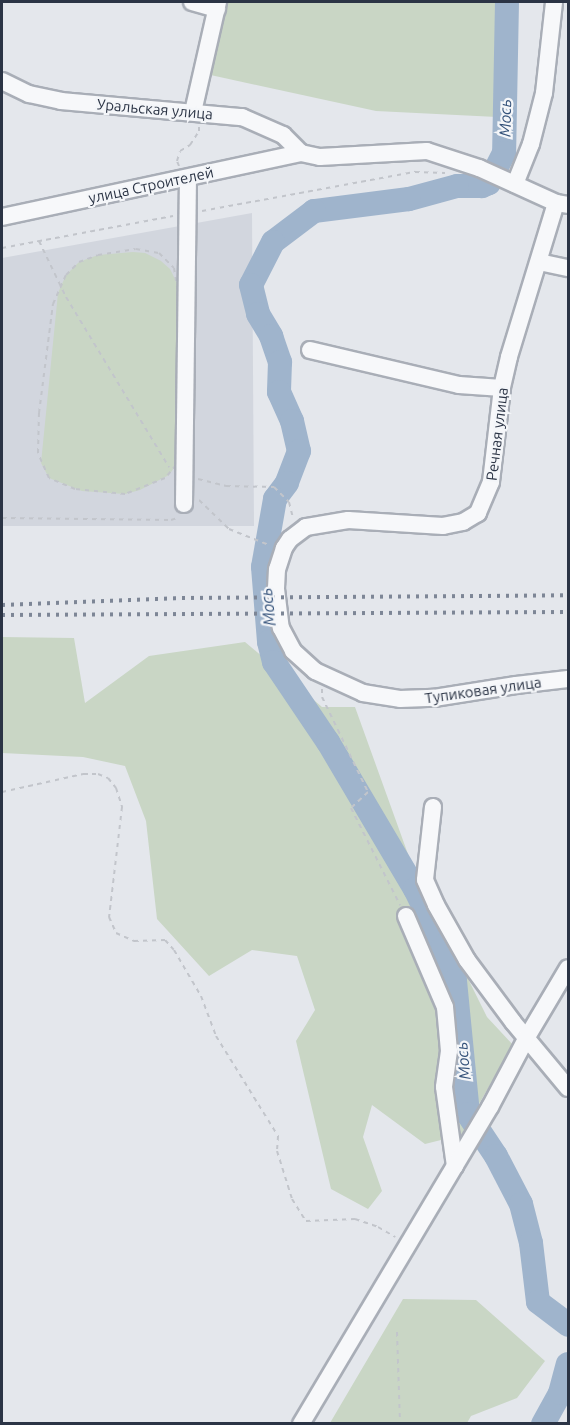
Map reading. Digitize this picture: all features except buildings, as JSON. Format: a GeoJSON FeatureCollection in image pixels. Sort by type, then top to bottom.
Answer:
{"type":"FeatureCollection","features":[{"type":"Feature","properties":{"kind":"street"},"geometry":{"type":"LineString","coordinates":[[192,2],[218,5],[193,112]]}},
{"type":"Feature","properties":{"kind":"street"},"geometry":{"type":"LineString","coordinates":[[511,182],[531,144],[544,93],[554,2]]}},
{"type":"Feature","properties":{"kind":"street","name":"Уральская улица"},"geometry":{"type":"LineString","coordinates":[[2,81],[29,94],[61,101],[242,117],[263,124],[283,135],[301,153]]}},
{"type":"Feature","properties":{"kind":"street","name":"улица Строителей"},"geometry":{"type":"LineString","coordinates":[[2,217],[301,153],[320,157],[427,151],[479,168],[562,204]]}},
{"type":"Feature","properties":{"kind":"street"},"geometry":{"type":"LineString","coordinates":[[187,510],[180,477],[188,178]]}},
{"type":"Feature","properties":{"kind":"street","name":"Речная улица"},"geometry":{"type":"LineString","coordinates":[[281,628],[277,604],[277,569],[290,539],[314,524],[348,520],[443,526],[472,518],[484,504],[489,492],[508,357],[539,262],[562,204]]}},
{"type":"Feature","properties":{"kind":"street"},"geometry":{"type":"LineString","coordinates":[[539,262],[568,268]]}},
{"type":"Feature","properties":{"kind":"street"},"geometry":{"type":"LineString","coordinates":[[310,350],[459,385],[502,388]]}},
{"type":"Feature","properties":{"kind":"street","name":"Тупиковая улица"},"geometry":{"type":"LineString","coordinates":[[281,628],[293,651],[323,676],[363,693],[417,699],[568,680]]}},
{"type":"Feature","properties":{"kind":"street"},"geometry":{"type":"LineString","coordinates":[[433,807],[425,880],[467,960],[527,1037],[566,1080]]}},
{"type":"Feature","properties":{"kind":"street"},"geometry":{"type":"LineString","coordinates":[[405,916],[445,1007],[449,1051],[444,1087],[455,1166]]}},
{"type":"Feature","properties":{"kind":"street"},"geometry":{"type":"LineString","coordinates":[[301,1424],[490,1107],[527,1037],[568,968]]}},
{"type":"Feature","properties":{"kind":"path"},"geometry":{"type":"LineString","coordinates":[[188,178],[177,160],[180,151],[190,145],[199,131],[198,121],[193,112]]}},
{"type":"Feature","properties":{"kind":"path"},"geometry":{"type":"LineString","coordinates":[[2,248],[415,172],[455,174]]}},
{"type":"Feature","properties":{"kind":"path"},"geometry":{"type":"LineString","coordinates":[[39,241],[61,288],[180,477],[205,507],[229,529],[270,545]]}},
{"type":"Feature","properties":{"kind":"path"},"geometry":{"type":"LineString","coordinates":[[180,477],[176,465],[180,402],[180,304],[174,268],[159,253],[136,249],[79,262],[66,275],[53,304],[39,413],[38,453],[50,478],[75,489],[125,494],[165,478],[180,477],[226,486],[274,487],[289,502]]}},
{"type":"Feature","properties":{"kind":"path"},"geometry":{"type":"LineString","coordinates":[[2,518],[171,520],[187,510],[205,507]]}},
{"type":"Feature","properties":{"kind":"path"},"geometry":{"type":"LineString","coordinates":[[323,676],[322,697],[368,792],[351,808],[405,916]]}},
{"type":"Feature","properties":{"kind":"path"},"geometry":{"type":"LineString","coordinates":[[2,792],[83,774],[98,774],[108,778],[116,788],[122,807],[109,917],[116,933],[134,941],[165,940],[174,950],[201,996],[216,1036],[278,1136],[278,1151],[292,1199],[306,1221],[355,1219],[378,1227],[408,1245]]}},
{"type":"Feature","properties":{"kind":"path"},"geometry":{"type":"LineString","coordinates":[[398,1332],[400,1424]]}},
{"type":"Feature","properties":{"kind":"shaded area"},"geometry":{"type":"Polygon","coordinates":[[[252,213],[254,526],[2,526],[2,258],[252,213]]]}},
{"type":"Feature","properties":{"kind":"green space"},"geometry":{"type":"Polygon","coordinates":[[[225,2],[496,2],[497,117],[376,111],[206,74],[225,2]]]}},
{"type":"Feature","properties":{"kind":"green space"},"geometry":{"type":"Polygon","coordinates":[[[145,253],[161,261],[170,269],[177,283],[176,465],[169,475],[140,490],[125,494],[82,491],[49,478],[41,463],[58,293],[66,275],[79,262],[98,255],[145,253]]]}},
{"type":"Feature","properties":{"kind":"green space"},"geometry":{"type":"Polygon","coordinates":[[[2,637],[74,638],[85,703],[149,656],[245,642],[322,707],[355,707],[413,868],[487,1017],[513,1045],[461,1135],[425,1144],[372,1105],[363,1137],[382,1191],[368,1209],[331,1189],[296,1041],[315,1010],[297,956],[252,950],[209,976],[157,919],[146,821],[125,766],[83,757],[2,753],[2,637]]]}},
{"type":"Feature","properties":{"kind":"green space"},"geometry":{"type":"Polygon","coordinates":[[[403,1299],[476,1300],[545,1361],[517,1398],[471,1416],[467,1423],[330,1423],[403,1299]]]}},
{"type":"Feature","properties":{"kind":"waterway","name":"Мось"},"geometry":{"type":"LineString","coordinates":[[507,2],[504,153],[489,183],[482,186],[457,186],[409,199],[314,211],[273,242],[251,285],[258,314],[271,336],[280,362],[279,392],[292,421],[299,451],[287,483],[275,499],[263,567],[269,642],[274,662],[328,742],[415,889],[443,946],[455,981],[468,1114],[496,1156],[521,1204],[531,1243],[538,1302],[568,1325]]}},
{"type":"Feature","properties":{"kind":"waterway","name":"Мось"},"geometry":{"type":"LineString","coordinates":[[543,1424],[560,1393],[568,1364]]}},
{"type":"Feature","properties":{"kind":"railway"},"geometry":{"type":"LineString","coordinates":[[2,605],[182,598],[568,595]]}},
{"type":"Feature","properties":{"kind":"railway"},"geometry":{"type":"LineString","coordinates":[[2,615],[568,612]]}}]}
